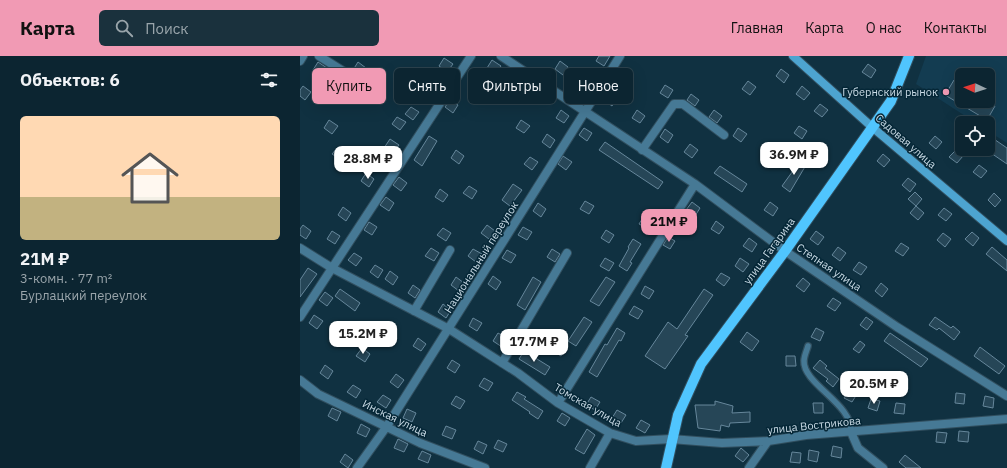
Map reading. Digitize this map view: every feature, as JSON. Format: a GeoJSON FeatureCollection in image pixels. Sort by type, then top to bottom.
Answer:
{"type":"FeatureCollection","features":[{"type":"Feature","properties":{"kind":"main road","name":"улица Гагарина"},"geometry":{"type":"LineString","coordinates":[[666,468],[671,440],[678,415],[701,364],[785,251],[891,101],[909,56]]}},
{"type":"Feature","properties":{"kind":"street"},"geometry":{"type":"LineString","coordinates":[[300,61],[303,56]]}},
{"type":"Feature","properties":{"kind":"street"},"geometry":{"type":"LineString","coordinates":[[319,56],[338,68]]}},
{"type":"Feature","properties":{"kind":"street"},"geometry":{"type":"LineString","coordinates":[[300,318],[471,56]]}},
{"type":"Feature","properties":{"kind":"street","name":"Степная улица"},"geometry":{"type":"LineString","coordinates":[[501,56],[695,184],[785,251],[897,327],[1007,396]]}},
{"type":"Feature","properties":{"kind":"street","name":"Национальный переулок"},"geometry":{"type":"LineString","coordinates":[[357,468],[387,426],[449,329],[584,111],[620,56]]}},
{"type":"Feature","properties":{"kind":"street","name":"Садовая улица"},"geometry":{"type":"LineString","coordinates":[[793,56],[872,127],[1007,241]]}},
{"type":"Feature","properties":{"kind":"street"},"geometry":{"type":"LineString","coordinates":[[642,150],[674,104],[679,103],[724,135]]}},
{"type":"Feature","properties":{"kind":"street"},"geometry":{"type":"LineString","coordinates":[[558,402],[695,184]]}},
{"type":"Feature","properties":{"kind":"street","name":"Томская улица"},"geometry":{"type":"LineString","coordinates":[[300,248],[332,268],[449,329],[502,363],[558,402],[610,433],[636,441],[671,440]]}},
{"type":"Feature","properties":{"kind":"street"},"geometry":{"type":"LineString","coordinates":[[414,311],[450,250]]}},
{"type":"Feature","properties":{"kind":"street"},"geometry":{"type":"LineString","coordinates":[[502,363],[567,253]]}},
{"type":"Feature","properties":{"kind":"street","name":"Инская улица"},"geometry":{"type":"LineString","coordinates":[[300,380],[318,394],[420,443],[466,464],[485,468]]}},
{"type":"Feature","properties":{"kind":"street","name":"улица Вострикова"},"geometry":{"type":"LineString","coordinates":[[671,440],[722,443],[768,441],[806,435],[1007,419]]}},
{"type":"Feature","properties":{"kind":"street"},"geometry":{"type":"LineString","coordinates":[[851,432],[858,448],[882,468]]}},
{"type":"Feature","properties":{"kind":"street"},"geometry":{"type":"LineString","coordinates":[[590,468],[610,433]]}},
{"type":"Feature","properties":{"kind":"street"},"geometry":{"type":"LineString","coordinates":[[749,468],[768,441]]}},
{"type":"Feature","properties":{"kind":"lane"},"geometry":{"type":"LineString","coordinates":[[808,346],[804,361],[806,371],[843,411],[851,425],[851,432]]}},
{"type":"Feature","properties":{"kind":"shaded area","name":"Губернский рынок"},"geometry":{"type":"Polygon","coordinates":[[[926,56],[1007,56],[1007,143],[995,135],[995,116],[965,116],[916,84],[926,56]]]}},
{"type":"Feature","properties":{"kind":"building"},"geometry":{"type":"Polygon","coordinates":[[[599,56],[610,56],[604,66],[596,61],[599,56]]]}},
{"type":"Feature","properties":{"kind":"building"},"geometry":{"type":"Polygon","coordinates":[[[444,58],[453,64],[450,68],[442,68],[439,66],[444,58]]]}},
{"type":"Feature","properties":{"kind":"building"},"geometry":{"type":"Polygon","coordinates":[[[492,60],[501,66],[500,68],[487,68],[492,60]]]}},
{"type":"Feature","properties":{"kind":"building"},"geometry":{"type":"Polygon","coordinates":[[[560,61],[568,67],[564,68],[563,75],[556,68],[560,61]]]}},
{"type":"Feature","properties":{"kind":"building"},"geometry":{"type":"Polygon","coordinates":[[[318,62],[327,68],[314,68],[318,62]]]}},
{"type":"Feature","properties":{"kind":"building"},"geometry":{"type":"Polygon","coordinates":[[[358,62],[366,68],[354,68],[358,62]]]}},
{"type":"Feature","properties":{"kind":"building"},"geometry":{"type":"Polygon","coordinates":[[[868,64],[876,70],[871,78],[862,72],[868,64]]]}},
{"type":"Feature","properties":{"kind":"building"},"geometry":{"type":"Polygon","coordinates":[[[781,69],[789,75],[784,83],[776,76],[781,69]]]}},
{"type":"Feature","properties":{"kind":"building"},"geometry":{"type":"Polygon","coordinates":[[[954,80],[955,81],[955,101],[945,95],[954,80]]]}},
{"type":"Feature","properties":{"kind":"building"},"geometry":{"type":"Polygon","coordinates":[[[748,81],[756,87],[750,95],[742,89],[748,81]]]}},
{"type":"Feature","properties":{"kind":"building"},"geometry":{"type":"Polygon","coordinates":[[[665,85],[673,90],[668,98],[660,93],[665,85]]]}},
{"type":"Feature","properties":{"kind":"building"},"geometry":{"type":"Polygon","coordinates":[[[303,86],[311,92],[305,100],[300,96],[300,90],[303,86]]]}},
{"type":"Feature","properties":{"kind":"building"},"geometry":{"type":"Polygon","coordinates":[[[802,86],[810,93],[804,100],[796,94],[802,86]]]}},
{"type":"Feature","properties":{"kind":"building"},"geometry":{"type":"Polygon","coordinates":[[[691,94],[699,100],[695,106],[687,100],[691,94]]]}},
{"type":"Feature","properties":{"kind":"building"},"geometry":{"type":"Polygon","coordinates":[[[447,104],[458,105],[453,113],[445,107],[447,104]]]}},
{"type":"Feature","properties":{"kind":"building"},"geometry":{"type":"Polygon","coordinates":[[[820,104],[828,110],[822,117],[814,111],[820,104]]]}},
{"type":"Feature","properties":{"kind":"building"},"geometry":{"type":"Polygon","coordinates":[[[411,107],[419,112],[413,120],[405,114],[411,107]]]}},
{"type":"Feature","properties":{"kind":"building"},"geometry":{"type":"Polygon","coordinates":[[[967,108],[994,108],[989,116],[980,116],[967,108]]]}},
{"type":"Feature","properties":{"kind":"building"},"geometry":{"type":"Polygon","coordinates":[[[561,110],[569,116],[564,123],[556,118],[561,110]]]}},
{"type":"Feature","properties":{"kind":"building"},"geometry":{"type":"Polygon","coordinates":[[[637,110],[645,116],[640,123],[632,118],[637,110]]]}},
{"type":"Feature","properties":{"kind":"building"},"geometry":{"type":"Polygon","coordinates":[[[714,110],[722,116],[717,123],[709,117],[714,110]]]}},
{"type":"Feature","properties":{"kind":"building"},"geometry":{"type":"Polygon","coordinates":[[[397,117],[406,122],[400,130],[392,124],[397,117]]]}},
{"type":"Feature","properties":{"kind":"building"},"geometry":{"type":"Polygon","coordinates":[[[329,120],[338,126],[332,134],[324,128],[329,120]]]}},
{"type":"Feature","properties":{"kind":"building"},"geometry":{"type":"Polygon","coordinates":[[[521,120],[530,126],[524,133],[516,128],[521,120]]]}},
{"type":"Feature","properties":{"kind":"building"},"geometry":{"type":"Polygon","coordinates":[[[799,126],[807,131],[802,139],[794,133],[799,126]]]}},
{"type":"Feature","properties":{"kind":"building"},"geometry":{"type":"Polygon","coordinates":[[[584,128],[592,133],[587,141],[579,135],[584,128]]]}},
{"type":"Feature","properties":{"kind":"building"},"geometry":{"type":"Polygon","coordinates":[[[738,128],[747,134],[741,142],[733,136],[738,128]]]}},
{"type":"Feature","properties":{"kind":"building"},"geometry":{"type":"Polygon","coordinates":[[[665,129],[673,135],[668,143],[660,137],[665,129]]]}},
{"type":"Feature","properties":{"kind":"building"},"geometry":{"type":"Polygon","coordinates":[[[547,134],[555,140],[550,148],[542,142],[547,134]]]}},
{"type":"Feature","properties":{"kind":"building"},"geometry":{"type":"Polygon","coordinates":[[[429,136],[437,141],[422,166],[414,160],[429,136]]]}},
{"type":"Feature","properties":{"kind":"building"},"geometry":{"type":"Polygon","coordinates":[[[935,136],[942,142],[936,149],[929,143],[935,136]]]}},
{"type":"Feature","properties":{"kind":"building"},"geometry":{"type":"Polygon","coordinates":[[[390,139],[399,145],[386,162],[378,157],[390,139]]]}},
{"type":"Feature","properties":{"kind":"building"},"geometry":{"type":"Polygon","coordinates":[[[995,140],[1007,148],[1007,164],[995,156],[995,140]]]}},
{"type":"Feature","properties":{"kind":"building"},"geometry":{"type":"Polygon","coordinates":[[[605,142],[663,182],[658,189],[599,150],[605,142]]]}},
{"type":"Feature","properties":{"kind":"building"},"geometry":{"type":"Polygon","coordinates":[[[690,144],[698,150],[692,158],[684,152],[690,144]]]}},
{"type":"Feature","properties":{"kind":"building"},"geometry":{"type":"Polygon","coordinates":[[[338,147],[346,152],[341,160],[332,154],[338,147]]]}},
{"type":"Feature","properties":{"kind":"building"},"geometry":{"type":"Polygon","coordinates":[[[456,150],[464,156],[459,164],[451,158],[456,150]]]}},
{"type":"Feature","properties":{"kind":"building"},"geometry":{"type":"Polygon","coordinates":[[[955,151],[955,156],[963,156],[957,163],[949,157],[955,151]]]}},
{"type":"Feature","properties":{"kind":"building"},"geometry":{"type":"Polygon","coordinates":[[[883,154],[890,160],[884,167],[877,161],[883,154]]]}},
{"type":"Feature","properties":{"kind":"building"},"geometry":{"type":"Polygon","coordinates":[[[563,156],[572,162],[566,170],[558,164],[563,156]]]}},
{"type":"Feature","properties":{"kind":"building"},"geometry":{"type":"Polygon","coordinates":[[[530,157],[538,162],[532,170],[524,164],[530,157]]]}},
{"type":"Feature","properties":{"kind":"building"},"geometry":{"type":"Polygon","coordinates":[[[798,159],[806,165],[790,192],[782,186],[795,168],[793,167],[798,159]]]}},
{"type":"Feature","properties":{"kind":"building"},"geometry":{"type":"Polygon","coordinates":[[[979,165],[987,171],[981,178],[973,172],[979,165]]]}},
{"type":"Feature","properties":{"kind":"building"},"geometry":{"type":"Polygon","coordinates":[[[720,166],[747,184],[742,192],[714,173],[720,166]]]}},
{"type":"Feature","properties":{"kind":"building"},"geometry":{"type":"Polygon","coordinates":[[[366,173],[374,179],[369,187],[361,181],[366,173]]]}},
{"type":"Feature","properties":{"kind":"building"},"geometry":{"type":"Polygon","coordinates":[[[399,177],[407,183],[401,191],[393,185],[399,177]]]}},
{"type":"Feature","properties":{"kind":"building"},"geometry":{"type":"Polygon","coordinates":[[[908,178],[916,184],[910,192],[902,185],[908,178]]]}},
{"type":"Feature","properties":{"kind":"building"},"geometry":{"type":"Polygon","coordinates":[[[513,184],[522,190],[510,206],[502,200],[513,184]]]}},
{"type":"Feature","properties":{"kind":"building"},"geometry":{"type":"Polygon","coordinates":[[[469,186],[477,191],[472,199],[463,193],[469,186]]]}},
{"type":"Feature","properties":{"kind":"building"},"geometry":{"type":"Polygon","coordinates":[[[440,189],[448,195],[443,202],[435,197],[440,189]]]}},
{"type":"Feature","properties":{"kind":"building"},"geometry":{"type":"Polygon","coordinates":[[[915,192],[922,199],[916,206],[908,199],[915,192]]]}},
{"type":"Feature","properties":{"kind":"building"},"geometry":{"type":"Polygon","coordinates":[[[994,193],[1001,200],[995,207],[988,200],[994,193]]]}},
{"type":"Feature","properties":{"kind":"building"},"geometry":{"type":"Polygon","coordinates":[[[386,197],[394,203],[389,211],[380,205],[386,197]]]}},
{"type":"Feature","properties":{"kind":"building"},"geometry":{"type":"Polygon","coordinates":[[[585,201],[594,206],[589,214],[580,209],[585,201]]]}},
{"type":"Feature","properties":{"kind":"building"},"geometry":{"type":"Polygon","coordinates":[[[692,202],[700,208],[695,216],[686,210],[692,202]]]}},
{"type":"Feature","properties":{"kind":"building"},"geometry":{"type":"Polygon","coordinates":[[[770,202],[778,208],[773,216],[764,210],[770,202]]]}},
{"type":"Feature","properties":{"kind":"building"},"geometry":{"type":"Polygon","coordinates":[[[538,203],[546,209],[541,217],[533,211],[538,203]]]}},
{"type":"Feature","properties":{"kind":"building"},"geometry":{"type":"Polygon","coordinates":[[[916,206],[924,213],[918,220],[910,213],[916,206]]]}},
{"type":"Feature","properties":{"kind":"building"},"geometry":{"type":"Polygon","coordinates":[[[343,207],[351,213],[346,221],[338,215],[343,207]]]}},
{"type":"Feature","properties":{"kind":"building"},"geometry":{"type":"Polygon","coordinates":[[[944,208],[952,214],[946,221],[938,215],[944,208]]]}},
{"type":"Feature","properties":{"kind":"building"},"geometry":{"type":"Polygon","coordinates":[[[644,216],[653,221],[648,229],[639,224],[644,216]]]}},
{"type":"Feature","properties":{"kind":"building"},"geometry":{"type":"Polygon","coordinates":[[[716,221],[724,227],[719,234],[711,229],[716,221]]]}},
{"type":"Feature","properties":{"kind":"building"},"geometry":{"type":"Polygon","coordinates":[[[369,222],[377,227],[372,235],[364,230],[369,222]]]}},
{"type":"Feature","properties":{"kind":"building"},"geometry":{"type":"Polygon","coordinates":[[[303,225],[311,231],[306,239],[300,235],[300,229],[303,225]]]}},
{"type":"Feature","properties":{"kind":"building"},"geometry":{"type":"Polygon","coordinates":[[[487,225],[495,231],[489,239],[481,233],[487,225]]]}},
{"type":"Feature","properties":{"kind":"building"},"geometry":{"type":"Polygon","coordinates":[[[523,227],[532,232],[527,240],[518,235],[523,227]]]}},
{"type":"Feature","properties":{"kind":"building"},"geometry":{"type":"Polygon","coordinates":[[[443,228],[451,233],[446,241],[437,235],[443,228]]]}},
{"type":"Feature","properties":{"kind":"building"},"geometry":{"type":"Polygon","coordinates":[[[606,230],[614,235],[609,243],[601,238],[606,230]]]}},
{"type":"Feature","properties":{"kind":"building"},"geometry":{"type":"Polygon","coordinates":[[[332,231],[340,236],[335,244],[327,239],[332,231]]]}},
{"type":"Feature","properties":{"kind":"building"},"geometry":{"type":"Polygon","coordinates":[[[816,231],[824,237],[818,245],[810,239],[816,231]]]}},
{"type":"Feature","properties":{"kind":"building"},"geometry":{"type":"Polygon","coordinates":[[[972,232],[979,238],[973,246],[965,239],[972,232]]]}},
{"type":"Feature","properties":{"kind":"building"},"geometry":{"type":"Polygon","coordinates":[[[943,233],[951,239],[945,247],[937,240],[943,233]]]}},
{"type":"Feature","properties":{"kind":"building"},"geometry":{"type":"Polygon","coordinates":[[[668,237],[675,241],[670,249],[663,245],[668,237]]]}},
{"type":"Feature","properties":{"kind":"building"},"geometry":{"type":"Polygon","coordinates":[[[749,238],[757,244],[752,252],[743,246],[749,238]]]}},
{"type":"Feature","properties":{"kind":"building"},"geometry":{"type":"Polygon","coordinates":[[[633,239],[641,244],[630,262],[632,263],[627,271],[619,266],[633,239]]]}},
{"type":"Feature","properties":{"kind":"building"},"geometry":{"type":"Polygon","coordinates":[[[901,243],[909,248],[903,256],[895,251],[901,243]]]}},
{"type":"Feature","properties":{"kind":"building"},"geometry":{"type":"Polygon","coordinates":[[[838,247],[846,253],[840,261],[832,255],[838,247]]]}},
{"type":"Feature","properties":{"kind":"building"},"geometry":{"type":"Polygon","coordinates":[[[992,247],[1007,260],[1007,271],[986,254],[992,247]]]}},
{"type":"Feature","properties":{"kind":"building"},"geometry":{"type":"Polygon","coordinates":[[[431,248],[439,253],[434,261],[425,256],[431,248]]]}},
{"type":"Feature","properties":{"kind":"building"},"geometry":{"type":"Polygon","coordinates":[[[473,249],[482,254],[476,262],[468,256],[473,249]]]}},
{"type":"Feature","properties":{"kind":"building"},"geometry":{"type":"Polygon","coordinates":[[[552,249],[560,254],[555,262],[547,257],[552,249]]]}},
{"type":"Feature","properties":{"kind":"building"},"geometry":{"type":"Polygon","coordinates":[[[507,250],[516,255],[511,263],[502,258],[507,250]]]}},
{"type":"Feature","properties":{"kind":"building"},"geometry":{"type":"Polygon","coordinates":[[[354,253],[362,258],[356,266],[348,260],[354,253]]]}},
{"type":"Feature","properties":{"kind":"building"},"geometry":{"type":"Polygon","coordinates":[[[605,258],[614,263],[609,271],[600,266],[605,258]]]}},
{"type":"Feature","properties":{"kind":"building"},"geometry":{"type":"Polygon","coordinates":[[[740,258],[749,264],[743,272],[735,266],[740,258]]]}},
{"type":"Feature","properties":{"kind":"building"},"geometry":{"type":"Polygon","coordinates":[[[859,262],[867,267],[861,275],[853,270],[859,262]]]}},
{"type":"Feature","properties":{"kind":"building"},"geometry":{"type":"Polygon","coordinates":[[[375,265],[383,270],[378,278],[370,272],[375,265]]]}},
{"type":"Feature","properties":{"kind":"building"},"geometry":{"type":"Polygon","coordinates":[[[308,268],[317,274],[300,297],[300,280],[308,268]]]}},
{"type":"Feature","properties":{"kind":"building"},"geometry":{"type":"Polygon","coordinates":[[[390,271],[398,277],[393,285],[385,279],[390,271]]]}},
{"type":"Feature","properties":{"kind":"building"},"geometry":{"type":"Polygon","coordinates":[[[721,273],[730,278],[724,286],[716,280],[721,273]]]}},
{"type":"Feature","properties":{"kind":"building"},"geometry":{"type":"Polygon","coordinates":[[[493,276],[501,282],[496,290],[488,284],[493,276]]]}},
{"type":"Feature","properties":{"kind":"building"},"geometry":{"type":"Polygon","coordinates":[[[456,277],[464,283],[459,291],[451,285],[456,277]]]}},
{"type":"Feature","properties":{"kind":"building"},"geometry":{"type":"Polygon","coordinates":[[[533,277],[541,282],[525,310],[517,305],[533,277]]]}},
{"type":"Feature","properties":{"kind":"building"},"geometry":{"type":"Polygon","coordinates":[[[606,277],[615,282],[599,306],[590,301],[606,277]]]}},
{"type":"Feature","properties":{"kind":"building"},"geometry":{"type":"Polygon","coordinates":[[[803,278],[810,284],[804,292],[796,286],[803,278]]]}},
{"type":"Feature","properties":{"kind":"building"},"geometry":{"type":"Polygon","coordinates":[[[881,283],[888,289],[882,297],[875,291],[881,283]]]}},
{"type":"Feature","properties":{"kind":"building"},"geometry":{"type":"Polygon","coordinates":[[[413,285],[420,290],[415,298],[408,293],[413,285]]]}},
{"type":"Feature","properties":{"kind":"building"},"geometry":{"type":"Polygon","coordinates":[[[645,286],[654,291],[649,299],[641,294],[645,286]]]}},
{"type":"Feature","properties":{"kind":"building"},"geometry":{"type":"Polygon","coordinates":[[[340,289],[360,303],[355,311],[335,296],[340,289]]]}},
{"type":"Feature","properties":{"kind":"building"},"geometry":{"type":"Polygon","coordinates":[[[704,289],[713,295],[685,335],[688,336],[665,369],[645,356],[668,322],[677,329],[704,289]]]}},
{"type":"Feature","properties":{"kind":"building"},"geometry":{"type":"Polygon","coordinates":[[[325,292],[333,298],[327,306],[319,300],[325,292]]]}},
{"type":"Feature","properties":{"kind":"building"},"geometry":{"type":"Polygon","coordinates":[[[833,298],[841,303],[835,311],[827,306],[833,298]]]}},
{"type":"Feature","properties":{"kind":"building"},"geometry":{"type":"Polygon","coordinates":[[[443,304],[451,310],[446,318],[438,312],[443,304]]]}},
{"type":"Feature","properties":{"kind":"building"},"geometry":{"type":"Polygon","coordinates":[[[634,306],[643,311],[638,319],[629,314],[634,306]]]}},
{"type":"Feature","properties":{"kind":"building"},"geometry":{"type":"Polygon","coordinates":[[[314,315],[323,321],[317,329],[309,323],[314,315]]]}},
{"type":"Feature","properties":{"kind":"building"},"geometry":{"type":"Polygon","coordinates":[[[584,317],[592,322],[576,346],[568,341],[584,317]]]}},
{"type":"Feature","properties":{"kind":"building"},"geometry":{"type":"Polygon","coordinates":[[[866,317],[873,322],[867,330],[860,325],[866,317]]]}},
{"type":"Feature","properties":{"kind":"building"},"geometry":{"type":"Polygon","coordinates":[[[935,317],[951,328],[953,326],[960,332],[954,340],[939,328],[937,330],[929,325],[935,317]]]}},
{"type":"Feature","properties":{"kind":"building"},"geometry":{"type":"Polygon","coordinates":[[[473,318],[482,323],[477,331],[469,326],[473,318]]]}},
{"type":"Feature","properties":{"kind":"building"},"geometry":{"type":"Polygon","coordinates":[[[617,328],[625,333],[621,341],[619,340],[597,377],[589,372],[605,344],[607,345],[617,328]]]}},
{"type":"Feature","properties":{"kind":"building"},"geometry":{"type":"Polygon","coordinates":[[[816,328],[824,332],[820,341],[811,337],[816,328]]]}},
{"type":"Feature","properties":{"kind":"building"},"geometry":{"type":"Polygon","coordinates":[[[354,332],[362,338],[357,346],[348,340],[354,332]]]}},
{"type":"Feature","properties":{"kind":"building"},"geometry":{"type":"Polygon","coordinates":[[[747,332],[759,341],[752,351],[740,342],[747,332]]]}},
{"type":"Feature","properties":{"kind":"building"},"geometry":{"type":"Polygon","coordinates":[[[498,333],[507,338],[502,347],[493,341],[498,333]]]}},
{"type":"Feature","properties":{"kind":"building"},"geometry":{"type":"Polygon","coordinates":[[[890,333],[928,359],[921,367],[884,341],[890,333]]]}},
{"type":"Feature","properties":{"kind":"building"},"geometry":{"type":"Polygon","coordinates":[[[418,338],[426,344],[421,351],[413,346],[418,338]]]}},
{"type":"Feature","properties":{"kind":"building"},"geometry":{"type":"Polygon","coordinates":[[[860,341],[865,345],[859,353],[853,349],[860,341]]]}},
{"type":"Feature","properties":{"kind":"building"},"geometry":{"type":"Polygon","coordinates":[[[558,343],[566,348],[561,356],[553,351],[558,343]]]}},
{"type":"Feature","properties":{"kind":"building"},"geometry":{"type":"Polygon","coordinates":[[[980,347],[1005,366],[999,374],[974,356],[980,347]]]}},
{"type":"Feature","properties":{"kind":"building"},"geometry":{"type":"Polygon","coordinates":[[[362,348],[370,354],[365,362],[356,356],[362,348]]]}},
{"type":"Feature","properties":{"kind":"building"},"geometry":{"type":"Polygon","coordinates":[[[524,351],[550,367],[545,375],[519,359],[524,351]]]}},
{"type":"Feature","properties":{"kind":"building"},"geometry":{"type":"Polygon","coordinates":[[[786,356],[795,356],[796,366],[786,366],[786,356]]]}},
{"type":"Feature","properties":{"kind":"building"},"geometry":{"type":"Polygon","coordinates":[[[452,360],[460,365],[455,373],[447,368],[452,360]]]}},
{"type":"Feature","properties":{"kind":"building"},"geometry":{"type":"Polygon","coordinates":[[[820,360],[827,366],[825,368],[839,379],[833,387],[826,381],[828,379],[813,368],[820,360]]]}},
{"type":"Feature","properties":{"kind":"building"},"geometry":{"type":"Polygon","coordinates":[[[325,365],[333,371],[328,379],[320,373],[325,365]]]}},
{"type":"Feature","properties":{"kind":"building"},"geometry":{"type":"Polygon","coordinates":[[[396,374],[404,380],[398,388],[390,382],[396,374]]]}},
{"type":"Feature","properties":{"kind":"building"},"geometry":{"type":"Polygon","coordinates":[[[484,378],[493,383],[488,391],[479,386],[484,378]]]}},
{"type":"Feature","properties":{"kind":"building"},"geometry":{"type":"Polygon","coordinates":[[[353,385],[361,390],[356,398],[347,392],[353,385]]]}},
{"type":"Feature","properties":{"kind":"building"},"geometry":{"type":"Polygon","coordinates":[[[849,389],[857,394],[852,402],[844,398],[849,389]]]}},
{"type":"Feature","properties":{"kind":"building"},"geometry":{"type":"Polygon","coordinates":[[[517,392],[526,397],[524,399],[543,411],[538,419],[512,400],[517,392]]]}},
{"type":"Feature","properties":{"kind":"building"},"geometry":{"type":"Polygon","coordinates":[[[956,393],[965,394],[964,404],[955,403],[956,393]]]}},
{"type":"Feature","properties":{"kind":"building"},"geometry":{"type":"Polygon","coordinates":[[[383,395],[391,400],[386,408],[377,402],[383,395]]]}},
{"type":"Feature","properties":{"kind":"building"},"geometry":{"type":"Polygon","coordinates":[[[456,396],[465,401],[460,409],[451,404],[456,396]]]}},
{"type":"Feature","properties":{"kind":"building"},"geometry":{"type":"Polygon","coordinates":[[[985,396],[994,398],[993,408],[983,406],[985,396]]]}},
{"type":"Feature","properties":{"kind":"building"},"geometry":{"type":"Polygon","coordinates":[[[591,397],[600,402],[595,410],[586,405],[591,397]]]}},
{"type":"Feature","properties":{"kind":"building"},"geometry":{"type":"Polygon","coordinates":[[[871,399],[880,401],[877,411],[868,408],[871,399]]]}},
{"type":"Feature","properties":{"kind":"building"},"geometry":{"type":"Polygon","coordinates":[[[715,401],[733,406],[732,413],[750,412],[750,422],[730,423],[729,427],[721,425],[720,431],[698,428],[695,405],[715,405],[715,401]]]}},
{"type":"Feature","properties":{"kind":"building"},"geometry":{"type":"Polygon","coordinates":[[[813,403],[823,403],[823,413],[814,413],[813,403]]]}},
{"type":"Feature","properties":{"kind":"building"},"geometry":{"type":"Polygon","coordinates":[[[896,403],[905,404],[904,414],[894,413],[896,403]]]}},
{"type":"Feature","properties":{"kind":"building"},"geometry":{"type":"Polygon","coordinates":[[[332,408],[341,412],[337,421],[328,416],[332,408]]]}},
{"type":"Feature","properties":{"kind":"building"},"geometry":{"type":"Polygon","coordinates":[[[407,409],[416,413],[412,422],[403,418],[407,409]]]}},
{"type":"Feature","properties":{"kind":"building"},"geometry":{"type":"Polygon","coordinates":[[[617,410],[626,415],[621,423],[612,418],[617,410]]]}},
{"type":"Feature","properties":{"kind":"building"},"geometry":{"type":"Polygon","coordinates":[[[562,413],[570,418],[565,426],[557,421],[562,413]]]}},
{"type":"Feature","properties":{"kind":"building"},"geometry":{"type":"Polygon","coordinates":[[[641,420],[650,425],[645,433],[636,428],[641,420]]]}},
{"type":"Feature","properties":{"kind":"building"},"geometry":{"type":"Polygon","coordinates":[[[361,424],[370,429],[366,437],[357,433],[361,424]]]}},
{"type":"Feature","properties":{"kind":"building"},"geometry":{"type":"Polygon","coordinates":[[[446,426],[456,430],[452,439],[442,435],[446,426]]]}},
{"type":"Feature","properties":{"kind":"building"},"geometry":{"type":"Polygon","coordinates":[[[587,429],[595,435],[584,454],[575,449],[587,429]]]}},
{"type":"Feature","properties":{"kind":"building"},"geometry":{"type":"Polygon","coordinates":[[[959,431],[969,432],[968,442],[958,441],[959,431]]]}},
{"type":"Feature","properties":{"kind":"building"},"geometry":{"type":"Polygon","coordinates":[[[937,432],[947,433],[945,443],[936,442],[937,432]]]}},
{"type":"Feature","properties":{"kind":"building"},"geometry":{"type":"Polygon","coordinates":[[[398,439],[408,444],[404,452],[394,448],[398,439]]]}},
{"type":"Feature","properties":{"kind":"building"},"geometry":{"type":"Polygon","coordinates":[[[498,440],[507,444],[503,452],[494,448],[498,440]]]}},
{"type":"Feature","properties":{"kind":"building"},"geometry":{"type":"Polygon","coordinates":[[[478,441],[487,445],[483,454],[474,449],[478,441]]]}},
{"type":"Feature","properties":{"kind":"building"},"geometry":{"type":"Polygon","coordinates":[[[833,446],[842,448],[841,458],[831,456],[833,446]]]}},
{"type":"Feature","properties":{"kind":"building"},"geometry":{"type":"Polygon","coordinates":[[[741,448],[749,455],[743,462],[735,456],[741,448]]]}},
{"type":"Feature","properties":{"kind":"building"},"geometry":{"type":"Polygon","coordinates":[[[809,450],[819,452],[817,462],[808,460],[809,450]]]}},
{"type":"Feature","properties":{"kind":"building"},"geometry":{"type":"Polygon","coordinates":[[[422,451],[431,455],[428,463],[418,459],[422,451]]]}},
{"type":"Feature","properties":{"kind":"building"},"geometry":{"type":"Polygon","coordinates":[[[792,452],[801,453],[800,463],[790,462],[792,452]]]}},
{"type":"Feature","properties":{"kind":"building"},"geometry":{"type":"Polygon","coordinates":[[[345,454],[353,460],[348,468],[340,462],[345,454]]]}},
{"type":"Feature","properties":{"kind":"building"},"geometry":{"type":"Polygon","coordinates":[[[905,455],[921,468],[906,468],[899,462],[905,455]]]}},
{"type":"Feature","properties":{"kind":"place","name":"Губернский рынок"},"geometry":{"type":"Point","coordinates":[946,92]}}]}
